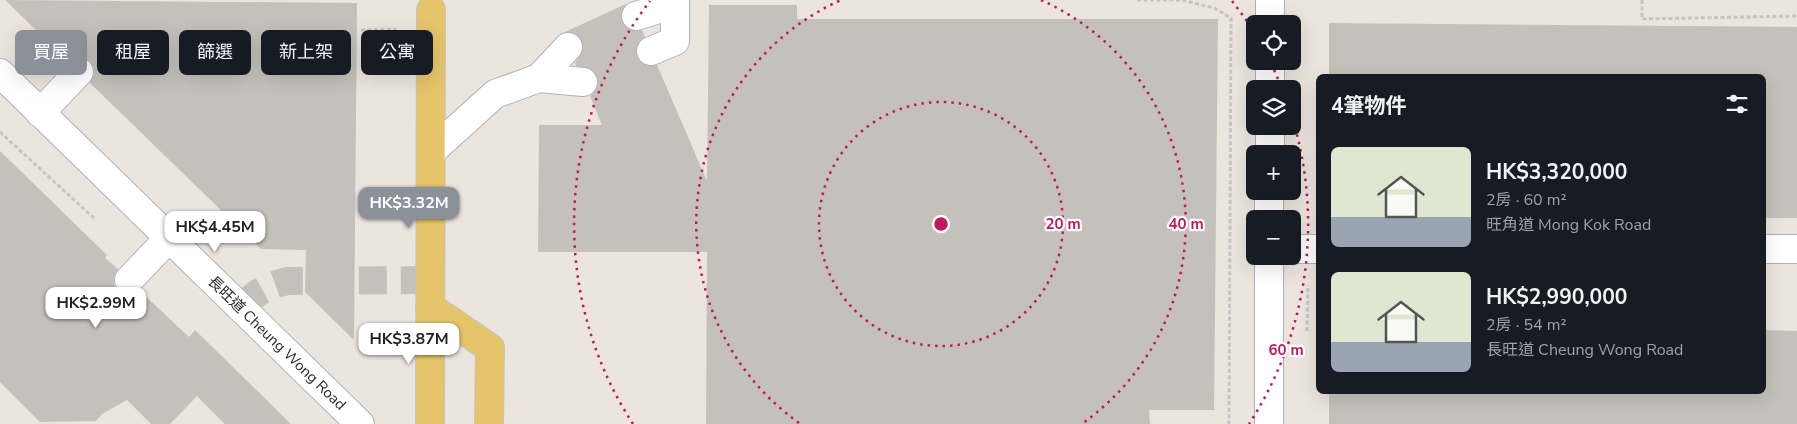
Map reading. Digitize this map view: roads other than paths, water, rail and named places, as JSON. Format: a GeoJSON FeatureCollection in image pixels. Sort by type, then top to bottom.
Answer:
{"type":"FeatureCollection","features":[{"type":"Feature","properties":{"kind":"main road"},"geometry":{"type":"LineString","coordinates":[[430,424],[431,3]]}},
{"type":"Feature","properties":{"kind":"main road"},"geometry":{"type":"LineString","coordinates":[[430,307],[490,348],[489,424]]}},
{"type":"Feature","properties":{"kind":"street"},"geometry":{"type":"LineString","coordinates":[[1270,0],[1270,15]]}},
{"type":"Feature","properties":{"kind":"street"},"geometry":{"type":"LineString","coordinates":[[636,16],[675,2],[675,41],[651,51]]}},
{"type":"Feature","properties":{"kind":"street"},"geometry":{"type":"LineString","coordinates":[[539,78],[568,47]]}},
{"type":"Feature","properties":{"kind":"street","name":"長旺道 Cheung Wong Road"},"geometry":{"type":"LineString","coordinates":[[0,73],[360,424]]}},
{"type":"Feature","properties":{"kind":"street"},"geometry":{"type":"LineString","coordinates":[[40,113],[77,75]]}},
{"type":"Feature","properties":{"kind":"street"},"geometry":{"type":"LineString","coordinates":[[431,152],[495,94],[539,78],[583,82]]}},
{"type":"Feature","properties":{"kind":"street"},"geometry":{"type":"LineString","coordinates":[[129,280],[169,238]]}},
{"type":"Feature","properties":{"kind":"street"},"geometry":{"type":"LineString","coordinates":[[1301,249],[1316,249]]}},
{"type":"Feature","properties":{"kind":"street"},"geometry":{"type":"LineString","coordinates":[[1766,249],[1797,249]]}},
{"type":"Feature","properties":{"kind":"street"},"geometry":{"type":"LineString","coordinates":[[1269,265],[1269,424]]}},
{"type":"Feature","properties":{"kind":"tunnel"},"geometry":{"type":"LineString","coordinates":[[568,47],[636,16]]}},
{"type":"Feature","properties":{"kind":"tunnel"},"geometry":{"type":"LineString","coordinates":[[583,82],[651,51]]}},
{"type":"Feature","properties":{"kind":"tunnel"},"geometry":{"type":"LineString","coordinates":[[241,308],[262,291],[287,281],[431,280]]}}]}
